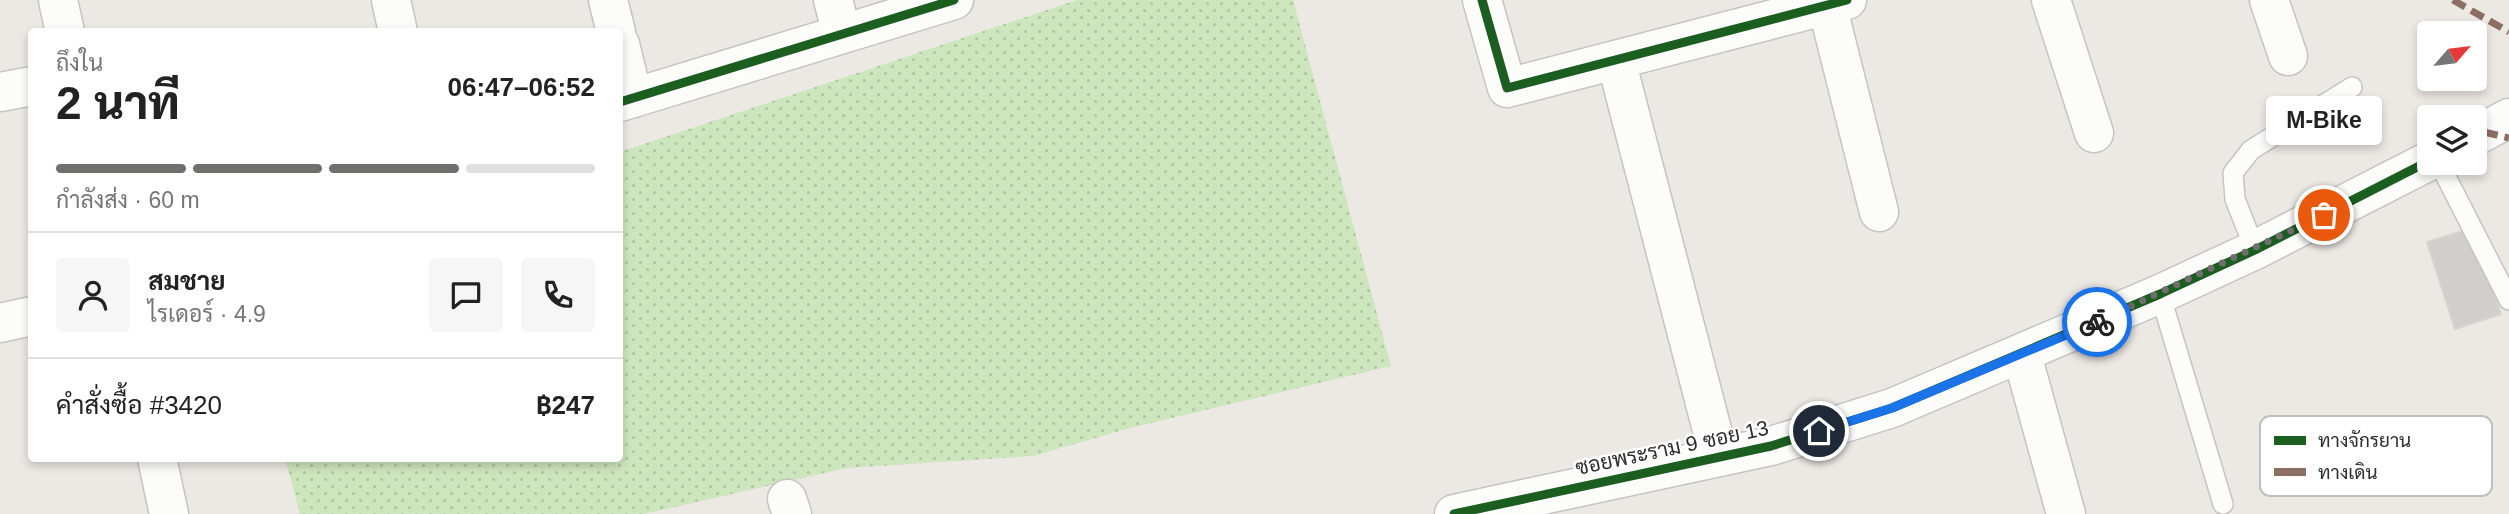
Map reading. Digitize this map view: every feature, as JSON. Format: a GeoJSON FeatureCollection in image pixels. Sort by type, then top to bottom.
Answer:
{"type":"FeatureCollection","features":[{"type":"Feature","properties":{"kind":"street"},"geometry":{"type":"LineString","coordinates":[[58,0],[64,28]]}},
{"type":"Feature","properties":{"kind":"street"},"geometry":{"type":"LineString","coordinates":[[391,0],[397,28]]}},
{"type":"Feature","properties":{"kind":"street"},"geometry":{"type":"LineString","coordinates":[[608,0],[615,28]]}},
{"type":"Feature","properties":{"kind":"street"},"geometry":{"type":"LineString","coordinates":[[623,72],[626,100],[837,17],[954,0]]}},
{"type":"Feature","properties":{"kind":"street"},"geometry":{"type":"LineString","coordinates":[[1482,0],[1507,88],[1616,60],[1745,13],[1837,3],[1879,212]]}},
{"type":"Feature","properties":{"kind":"street"},"geometry":{"type":"LineString","coordinates":[[2051,0],[2094,133]]}},
{"type":"Feature","properties":{"kind":"street"},"geometry":{"type":"LineString","coordinates":[[2269,0],[2288,56]]}},
{"type":"Feature","properties":{"kind":"street"},"geometry":{"type":"LineString","coordinates":[[1616,60],[1719,457]]}},
{"type":"Feature","properties":{"kind":"street"},"geometry":{"type":"LineString","coordinates":[[0,92],[28,87]]}},
{"type":"Feature","properties":{"kind":"street"},"geometry":{"type":"LineString","coordinates":[[2487,130],[2509,118]]}},
{"type":"Feature","properties":{"kind":"street","name":"ซอยพระราม 9 ซอย 13"},"geometry":{"type":"LineString","coordinates":[[1454,514],[1771,446],[1892,408],[2022,355],[2160,294],[2255,250],[2417,167]]}},
{"type":"Feature","properties":{"kind":"street"},"geometry":{"type":"LineString","coordinates":[[0,323],[28,317]]}},
{"type":"Feature","properties":{"kind":"street"},"geometry":{"type":"LineString","coordinates":[[2022,355],[2066,514]]}},
{"type":"Feature","properties":{"kind":"street"},"geometry":{"type":"LineString","coordinates":[[158,462],[169,514]]}},
{"type":"Feature","properties":{"kind":"lane"},"geometry":{"type":"LineString","coordinates":[[2255,250],[2235,199],[2233,173],[2250,150],[2352,87]]}},
{"type":"Feature","properties":{"kind":"lane"},"geometry":{"type":"LineString","coordinates":[[2445,175],[2509,300]]}},
{"type":"Feature","properties":{"kind":"lane"},"geometry":{"type":"LineString","coordinates":[[2160,294],[2224,505]]}},
{"type":"Feature","properties":{"kind":"green space"},"geometry":{"type":"Polygon","coordinates":[[[1077,0],[1293,0],[1391,366],[1130,428],[1033,456],[847,468],[644,514],[300,514],[286,462],[623,462],[623,151],[1077,0]]]}},
{"type":"Feature","properties":{"kind":"building"},"geometry":{"type":"Polygon","coordinates":[[[2473,228],[2501,314],[2455,329],[2427,242],[2473,228]]]}},
{"type":"Feature","properties":{"kind":"marked path"},"geometry":{"type":"LineString","coordinates":[[2453,0],[2509,32]]}},
{"type":"Feature","properties":{"kind":"marked path"},"geometry":{"type":"LineString","coordinates":[[2487,133],[2509,138]]}},
{"type":"Feature","properties":{"kind":"cycle path"},"geometry":{"type":"LineString","coordinates":[[623,101],[954,0]]}},
{"type":"Feature","properties":{"kind":"cycle path"},"geometry":{"type":"LineString","coordinates":[[1482,0],[1507,88],[1847,0]]}},
{"type":"Feature","properties":{"kind":"cycle path"},"geometry":{"type":"LineString","coordinates":[[1454,514],[1771,446],[1892,408],[2160,294],[2255,250],[2417,167]]}},
{"type":"Feature","properties":{"kind":"way so far"},"geometry":{"type":"LineString","coordinates":[[2097,322],[2255,250],[2324,215]]}},
{"type":"Feature","properties":{"kind":"place","name":"M-Bike"},"geometry":{"type":"Point","coordinates":[2324,215]}},
{"type":"Feature","properties":{"kind":"route"},"geometry":{"type":"LineString","coordinates":[[1819,431],[1892,408],[2097,322]]}}]}
